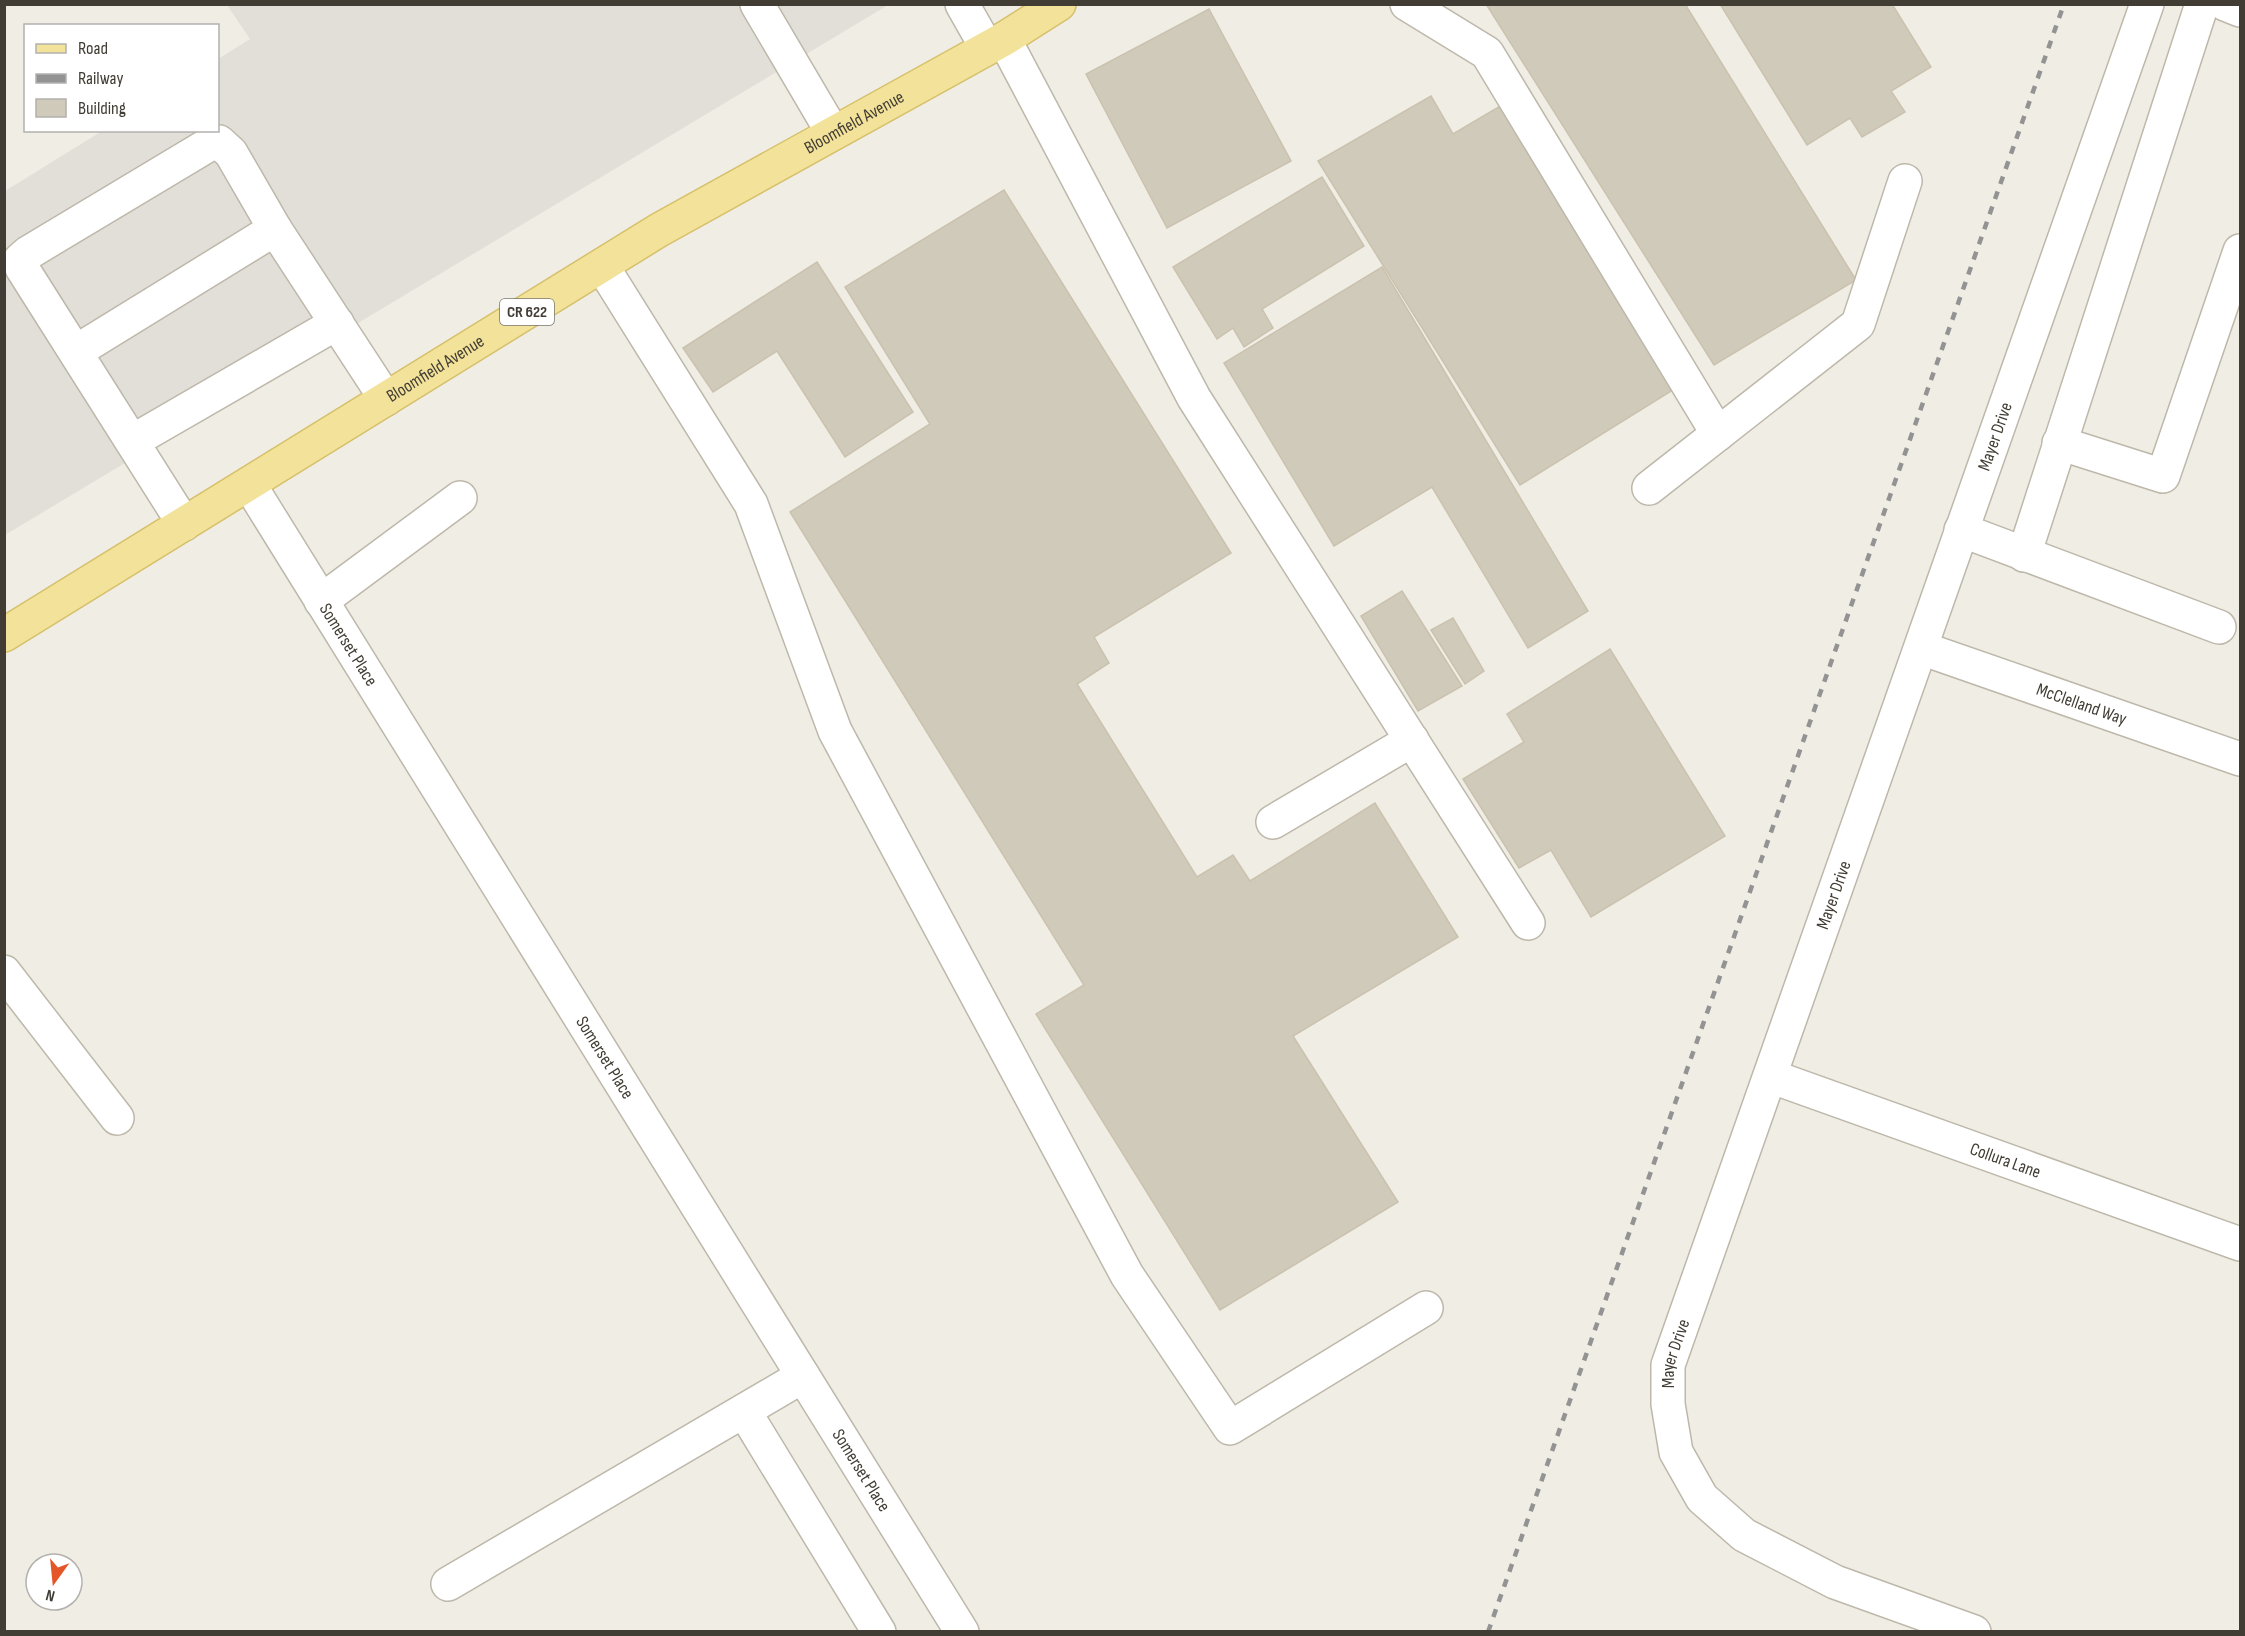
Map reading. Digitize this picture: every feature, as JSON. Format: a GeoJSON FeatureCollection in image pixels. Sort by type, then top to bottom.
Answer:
{"type":"FeatureCollection","features":[{"type":"Feature","properties":{"kind":"main road","name":"Bloomfield Avenue"},"geometry":{"type":"LineString","coordinates":[[4,635],[699,207],[996,44],[1059,4]]}},
{"type":"Feature","properties":{"kind":"street"},"geometry":{"type":"LineString","coordinates":[[757,4],[833,133]]}},
{"type":"Feature","properties":{"kind":"street"},"geometry":{"type":"LineString","coordinates":[[962,4],[996,44],[1194,398],[1528,923]]}},
{"type":"Feature","properties":{"kind":"street"},"geometry":{"type":"LineString","coordinates":[[1407,4],[1487,53],[1718,434]]}},
{"type":"Feature","properties":{"kind":"street","name":"Mayer Drive"},"geometry":{"type":"LineString","coordinates":[[1974,1632],[1835,1582],[1744,1535],[1702,1498],[1676,1452],[1668,1404],[1668,1365],[2147,4]]}},
{"type":"Feature","properties":{"kind":"street"},"geometry":{"type":"LineString","coordinates":[[2024,555],[2202,4]]}},
{"type":"Feature","properties":{"kind":"street"},"geometry":{"type":"LineString","coordinates":[[2225,4],[2241,10]]}},
{"type":"Feature","properties":{"kind":"street"},"geometry":{"type":"LineString","coordinates":[[184,524],[77,351],[22,268],[20,260],[28,253],[208,145],[219,142],[231,153],[275,229],[386,399]]}},
{"type":"Feature","properties":{"kind":"street"},"geometry":{"type":"LineString","coordinates":[[1649,488],[1858,324],[1905,182]]}},
{"type":"Feature","properties":{"kind":"street"},"geometry":{"type":"LineString","coordinates":[[77,351],[275,229]]}},
{"type":"Feature","properties":{"kind":"street"},"geometry":{"type":"LineString","coordinates":[[2059,443],[2163,476],[2241,251]]}},
{"type":"Feature","properties":{"kind":"street"},"geometry":{"type":"LineString","coordinates":[[602,266],[751,504],[835,731],[1127,1275],[1230,1428],[1426,1308]]}},
{"type":"Feature","properties":{"kind":"street"},"geometry":{"type":"LineString","coordinates":[[133,441],[337,324]]}},
{"type":"Feature","properties":{"kind":"street","name":"Somerset Place"},"geometry":{"type":"LineString","coordinates":[[249,484],[962,1632]]}},
{"type":"Feature","properties":{"kind":"street"},"geometry":{"type":"LineString","coordinates":[[321,601],[460,498]]}},
{"type":"Feature","properties":{"kind":"street"},"geometry":{"type":"LineString","coordinates":[[1961,530],[2218,627]]}},
{"type":"Feature","properties":{"kind":"street","name":"McClelland Way"},"geometry":{"type":"LineString","coordinates":[[1922,648],[2241,759]]}},
{"type":"Feature","properties":{"kind":"street"},"geometry":{"type":"LineString","coordinates":[[1273,822],[1412,740]]}},
{"type":"Feature","properties":{"kind":"street"},"geometry":{"type":"LineString","coordinates":[[4,972],[117,1118]]}},
{"type":"Feature","properties":{"kind":"street","name":"Collura Lane"},"geometry":{"type":"LineString","coordinates":[[1770,1076],[2241,1244]]}},
{"type":"Feature","properties":{"kind":"street"},"geometry":{"type":"LineString","coordinates":[[448,1584],[804,1376]]}},
{"type":"Feature","properties":{"kind":"street"},"geometry":{"type":"LineString","coordinates":[[744,1411],[879,1632]]}},
{"type":"Feature","properties":{"kind":"shaded area"},"geometry":{"type":"Polygon","coordinates":[[[227,5],[888,5],[5,535],[5,191],[100,132],[219,132],[219,58],[250,39],[227,5]]]}},
{"type":"Feature","properties":{"kind":"building"},"geometry":{"type":"Polygon","coordinates":[[[1486,4],[1685,4],[1856,280],[1714,365],[1486,4]]]}},
{"type":"Feature","properties":{"kind":"building"},"geometry":{"type":"Polygon","coordinates":[[[1720,4],[1892,4],[1931,67],[1891,91],[1905,112],[1862,137],[1850,118],[1807,145],[1720,4]]]}},
{"type":"Feature","properties":{"kind":"building"},"geometry":{"type":"Polygon","coordinates":[[[1209,9],[1291,161],[1167,228],[1086,74],[1209,9]]]}},
{"type":"Feature","properties":{"kind":"building"},"geometry":{"type":"Polygon","coordinates":[[[1431,96],[1453,134],[1502,105],[1676,388],[1520,485],[1318,161],[1431,96]]]}},
{"type":"Feature","properties":{"kind":"building"},"geometry":{"type":"Polygon","coordinates":[[[1322,177],[1364,246],[1262,309],[1273,328],[1244,347],[1233,328],[1217,339],[1173,267],[1322,177]]]}},
{"type":"Feature","properties":{"kind":"building"},"geometry":{"type":"Polygon","coordinates":[[[1004,190],[1231,553],[1094,637],[1109,663],[1077,684],[1197,877],[1233,855],[1250,881],[1375,803],[1458,937],[1293,1036],[1398,1202],[1220,1310],[1036,1014],[1084,985],[790,512],[930,424],[845,287],[1004,190]]]}},
{"type":"Feature","properties":{"kind":"building"},"geometry":{"type":"Polygon","coordinates":[[[817,262],[913,412],[845,457],[777,351],[713,392],[683,348],[817,262]]]}},
{"type":"Feature","properties":{"kind":"building"},"geometry":{"type":"Polygon","coordinates":[[[1382,267],[1588,611],[1528,648],[1432,487],[1334,546],[1224,363],[1382,267]]]}},
{"type":"Feature","properties":{"kind":"building"},"geometry":{"type":"Polygon","coordinates":[[[1402,591],[1462,686],[1418,711],[1361,616],[1402,591]]]}},
{"type":"Feature","properties":{"kind":"building"},"geometry":{"type":"Polygon","coordinates":[[[1453,618],[1484,671],[1465,684],[1431,630],[1453,618]]]}},
{"type":"Feature","properties":{"kind":"building"},"geometry":{"type":"Polygon","coordinates":[[[1610,649],[1725,836],[1591,917],[1551,850],[1519,868],[1463,779],[1524,742],[1507,714],[1610,649]]]}},
{"type":"Feature","properties":{"kind":"railway"},"geometry":{"type":"LineString","coordinates":[[1488,1632],[2064,4]]}}]}
